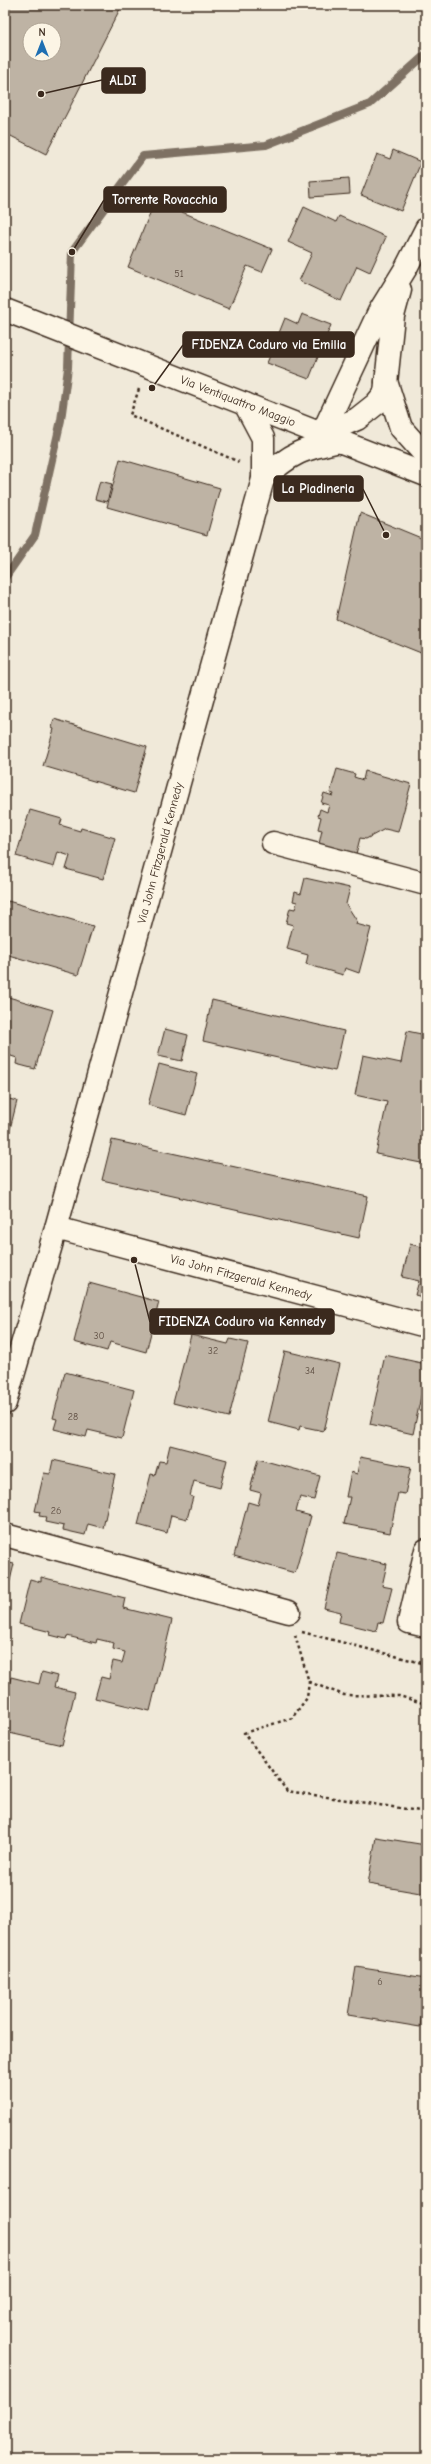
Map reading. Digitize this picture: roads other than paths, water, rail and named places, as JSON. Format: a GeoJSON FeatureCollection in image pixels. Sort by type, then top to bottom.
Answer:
{"type":"FeatureCollection","features":[{"type":"Feature","properties":{"kind":"street"},"geometry":{"type":"LineString","coordinates":[[331,438],[379,312],[406,268],[426,230]]}},
{"type":"Feature","properties":{"kind":"street"},"geometry":{"type":"LineString","coordinates":[[263,479],[285,458],[331,438],[376,404],[384,393],[393,316],[406,268]]}},
{"type":"Feature","properties":{"kind":"street","name":"Via Ventiquattro Maggio"},"geometry":{"type":"LineString","coordinates":[[5,310],[426,475]]}},
{"type":"Feature","properties":{"kind":"street"},"geometry":{"type":"LineString","coordinates":[[386,381],[400,428],[426,456]]}},
{"type":"Feature","properties":{"kind":"street","name":"Via John Fitzgerald Kennedy"},"geometry":{"type":"LineString","coordinates":[[5,1403],[56,1228],[263,479],[263,438],[245,404]]}},
{"type":"Feature","properties":{"kind":"street"},"geometry":{"type":"LineString","coordinates":[[273,843],[426,884]]}},
{"type":"Feature","properties":{"kind":"street","name":"Via John Fitzgerald Kennedy"},"geometry":{"type":"LineString","coordinates":[[56,1228],[426,1326]]}},
{"type":"Feature","properties":{"kind":"street"},"geometry":{"type":"LineString","coordinates":[[5,1535],[289,1612]]}},
{"type":"Feature","properties":{"kind":"street"},"geometry":{"type":"LineString","coordinates":[[426,1550],[408,1622],[426,1626]]}},
{"type":"Feature","properties":{"kind":"waterway"},"geometry":{"type":"LineString","coordinates":[[5,578],[35,535],[61,420],[68,368],[72,252],[143,156],[266,145],[370,104],[426,54]]}},
{"type":"Feature","properties":{"kind":"place","name":"ALDI"},"geometry":{"type":"Point","coordinates":[41,94]}},
{"type":"Feature","properties":{"kind":"place","name":"Torrente Rovacchia"},"geometry":{"type":"Point","coordinates":[72,252]}},
{"type":"Feature","properties":{"kind":"place","name":"FIDENZA Coduro via Emilia"},"geometry":{"type":"Point","coordinates":[152,388]}},
{"type":"Feature","properties":{"kind":"place","name":"La Piadineria"},"geometry":{"type":"Point","coordinates":[386,535]}},
{"type":"Feature","properties":{"kind":"place","name":"FIDENZA Coduro via Kennedy"},"geometry":{"type":"Point","coordinates":[134,1260]}}]}
